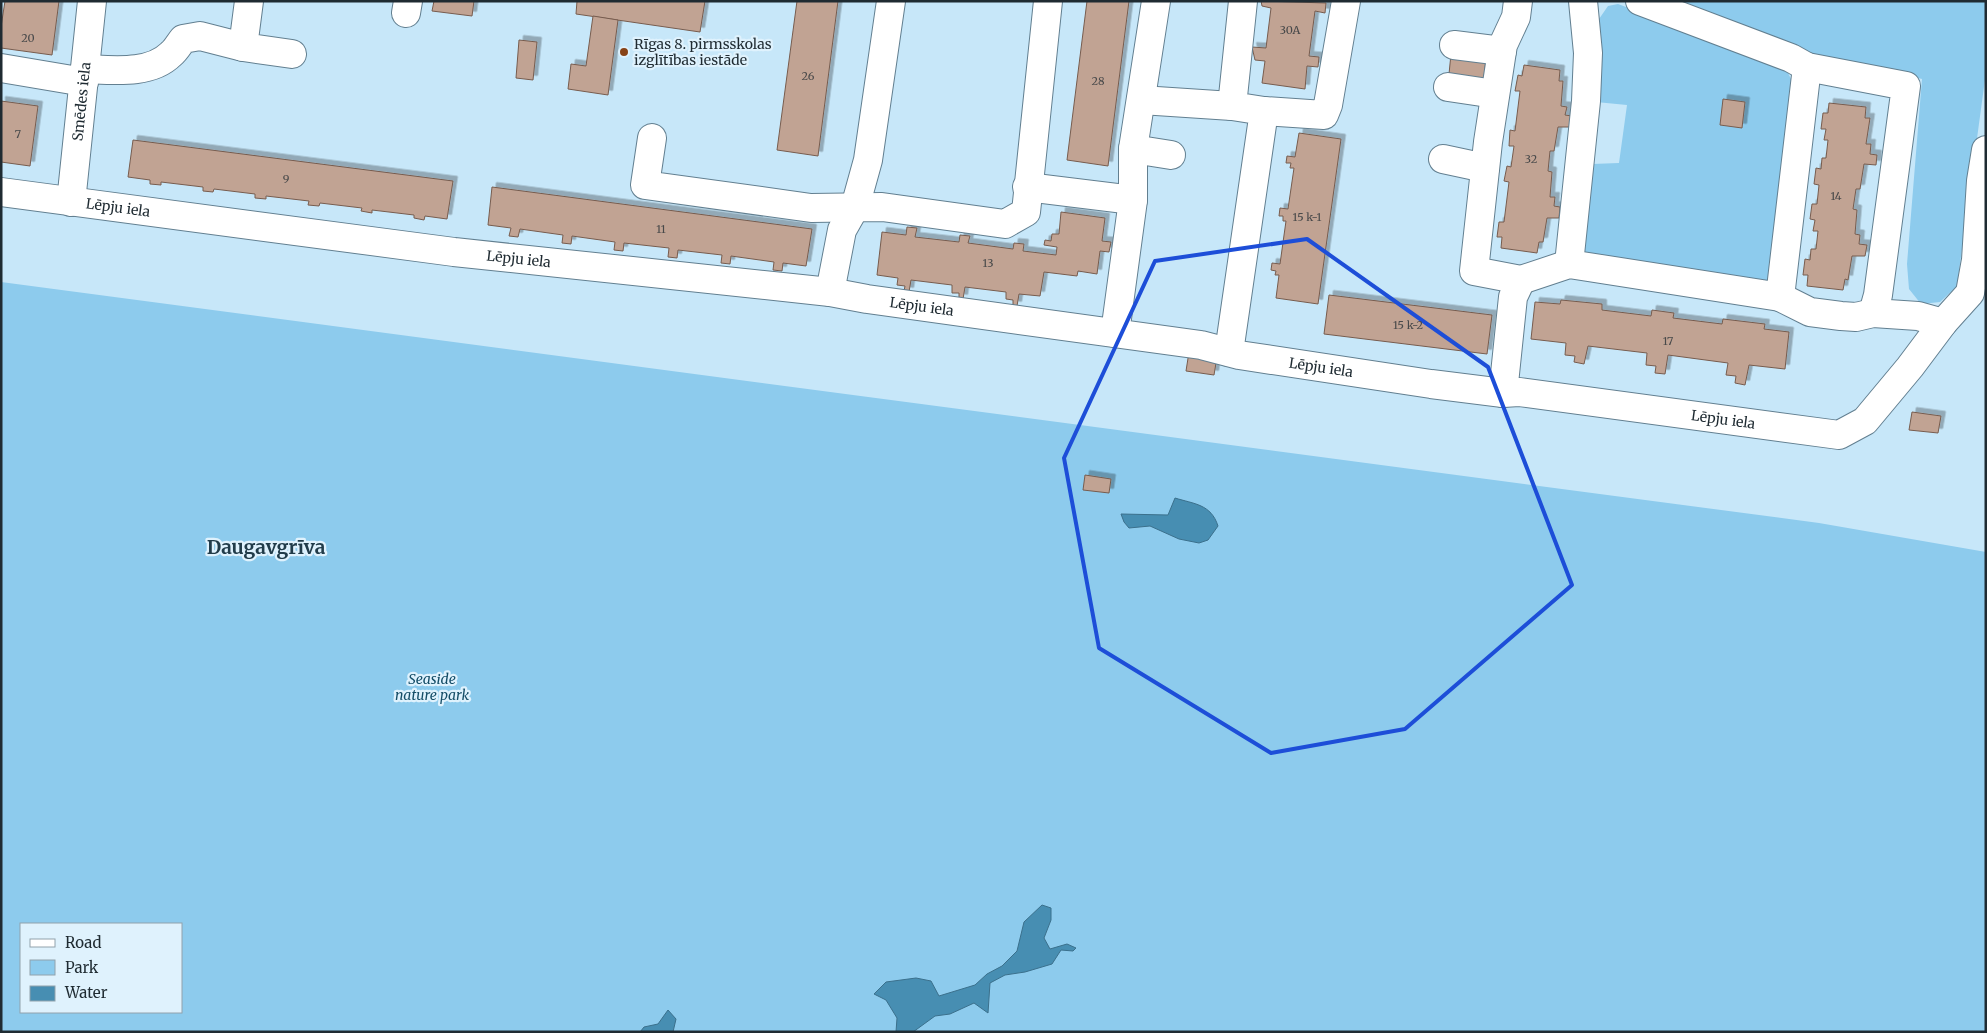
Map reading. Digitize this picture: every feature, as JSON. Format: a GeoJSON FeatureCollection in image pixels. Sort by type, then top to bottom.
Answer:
{"type":"FeatureCollection","features":[{"type":"Feature","properties":{"kind":"street","name":"Smēdes iela"},"geometry":{"type":"LineString","coordinates":[[71,202],[92,1]]}},
{"type":"Feature","properties":{"kind":"street"},"geometry":{"type":"LineString","coordinates":[[242,47],[249,1]]}},
{"type":"Feature","properties":{"kind":"street"},"geometry":{"type":"LineString","coordinates":[[830,292],[842,230],[855,207],[868,160],[891,1]]}},
{"type":"Feature","properties":{"kind":"street"},"geometry":{"type":"LineString","coordinates":[[652,138],[645,185],[811,208],[882,207],[1005,224],[1026,212],[1027,187],[1048,1]]}},
{"type":"Feature","properties":{"kind":"street"},"geometry":{"type":"LineString","coordinates":[[1115,333],[1133,200],[1134,149],[1156,1]]}},
{"type":"Feature","properties":{"kind":"street"},"geometry":{"type":"LineString","coordinates":[[1232,106],[1243,1]]}},
{"type":"Feature","properties":{"kind":"street"},"geometry":{"type":"LineString","coordinates":[[1141,100],[1324,115],[1328,104],[1346,1]]}},
{"type":"Feature","properties":{"kind":"street"},"geometry":{"type":"LineString","coordinates":[[1518,1],[1516,17],[1502,45],[1485,168],[1474,271],[1521,280],[1569,264],[1780,297],[1810,312],[1856,317],[1873,313],[1918,316],[1943,323],[1970,293],[1981,260],[1986,150]]}},
{"type":"Feature","properties":{"kind":"street"},"geometry":{"type":"LineString","coordinates":[[1569,264],[1586,101],[1588,53],[1583,1]]}},
{"type":"Feature","properties":{"kind":"street"},"geometry":{"type":"LineString","coordinates":[[1640,1],[1791,58],[1807,67],[1906,86],[1878,295],[1873,313]]}},
{"type":"Feature","properties":{"kind":"street"},"geometry":{"type":"LineString","coordinates":[[1,68],[85,75],[151,67],[170,55],[183,39],[200,36],[242,47],[292,54]]}},
{"type":"Feature","properties":{"kind":"street"},"geometry":{"type":"LineString","coordinates":[[1454,45],[1502,50]]}},
{"type":"Feature","properties":{"kind":"street"},"geometry":{"type":"LineString","coordinates":[[1780,297],[1807,67]]}},
{"type":"Feature","properties":{"kind":"street"},"geometry":{"type":"LineString","coordinates":[[1448,87],[1495,94]]}},
{"type":"Feature","properties":{"kind":"street"},"geometry":{"type":"LineString","coordinates":[[1230,352],[1264,111]]}},
{"type":"Feature","properties":{"kind":"street"},"geometry":{"type":"LineString","coordinates":[[1134,149],[1171,155]]}},
{"type":"Feature","properties":{"kind":"street"},"geometry":{"type":"LineString","coordinates":[[1443,159],[1485,168]]}},
{"type":"Feature","properties":{"kind":"street"},"geometry":{"type":"LineString","coordinates":[[1027,187],[1133,200]]}},
{"type":"Feature","properties":{"kind":"street","name":"Lēpju iela"},"geometry":{"type":"LineString","coordinates":[[1,192],[454,252],[830,292],[867,299],[1201,345],[1239,355],[1421,383],[1503,393],[1520,392],[1839,435],[1865,421],[1910,368],[1943,323]]}},
{"type":"Feature","properties":{"kind":"street"},"geometry":{"type":"LineString","coordinates":[[1503,393],[1512,297],[1521,280]]}},
{"type":"Feature","properties":{"kind":"highlighted area"},"geometry":{"type":"Polygon","coordinates":[[[1307,239],[1488,367],[1572,585],[1405,729],[1271,753],[1099,648],[1064,458],[1155,261],[1307,239]]]}},
{"type":"Feature","properties":{"kind":"green space"},"geometry":{"type":"Polygon","coordinates":[[[1667,1],[1986,1],[1986,72],[1957,286],[1940,302],[1921,304],[1909,289],[1907,264],[1922,79],[1808,53],[1667,1]]]}},
{"type":"Feature","properties":{"kind":"green space"},"geometry":{"type":"Polygon","coordinates":[[[1618,4],[1775,62],[1787,71],[1794,85],[1770,280],[1761,285],[1589,257],[1583,249],[1592,164],[1619,163],[1627,105],[1596,102],[1602,69],[1599,19],[1608,6],[1618,4]]]}},
{"type":"Feature","properties":{"kind":"green space","name":"Seaside nature park"},"geometry":{"type":"Polygon","coordinates":[[[1,282],[1819,523],[1986,552],[1986,1032],[1,1032],[1,282]]]}},
{"type":"Feature","properties":{"kind":"water"},"geometry":{"type":"Polygon","coordinates":[[[1175,498],[1201,506],[1211,513],[1218,526],[1208,540],[1199,543],[1179,539],[1150,526],[1129,528],[1124,522],[1121,514],[1168,515],[1175,498]]]}},
{"type":"Feature","properties":{"kind":"water"},"geometry":{"type":"Polygon","coordinates":[[[1042,905],[1051,908],[1051,920],[1044,938],[1050,949],[1067,944],[1076,948],[1073,951],[1061,950],[1052,964],[1025,972],[1005,975],[990,983],[988,1013],[974,1003],[950,1014],[935,1016],[913,1032],[896,1032],[897,1018],[886,1000],[874,994],[886,982],[916,978],[931,981],[939,996],[975,985],[987,974],[1002,966],[1017,951],[1024,922],[1042,905]]]}},
{"type":"Feature","properties":{"kind":"water"},"geometry":{"type":"Polygon","coordinates":[[[668,1010],[676,1019],[673,1032],[640,1032],[644,1027],[658,1024],[668,1010]]]}},
{"type":"Feature","properties":{"kind":"building"},"geometry":{"type":"Polygon","coordinates":[[[5,1],[59,1],[52,55],[1,48],[1,27],[5,1]]]}},
{"type":"Feature","properties":{"kind":"building"},"geometry":{"type":"Polygon","coordinates":[[[434,1],[474,1],[472,16],[432,11],[434,1]]]}},
{"type":"Feature","properties":{"kind":"building"},"geometry":{"type":"Polygon","coordinates":[[[577,1],[705,1],[700,32],[576,14],[577,1]]]}},
{"type":"Feature","properties":{"kind":"building"},"geometry":{"type":"Polygon","coordinates":[[[797,1],[838,1],[818,156],[777,150],[797,1]]]}},
{"type":"Feature","properties":{"kind":"building"},"geometry":{"type":"Polygon","coordinates":[[[1087,1],[1129,1],[1108,166],[1067,160],[1087,1]]]}},
{"type":"Feature","properties":{"kind":"building"},"geometry":{"type":"Polygon","coordinates":[[[1261,1],[1326,3],[1325,13],[1315,11],[1309,56],[1319,57],[1318,67],[1307,66],[1305,89],[1262,83],[1265,61],[1255,60],[1252,47],[1266,48],[1271,8],[1262,6],[1261,1]]]}},
{"type":"Feature","properties":{"kind":"building"},"geometry":{"type":"Polygon","coordinates":[[[593,16],[618,20],[608,95],[568,89],[571,64],[586,66],[593,16]]]}},
{"type":"Feature","properties":{"kind":"building"},"geometry":{"type":"Polygon","coordinates":[[[519,40],[537,42],[533,80],[516,78],[519,40]]]}},
{"type":"Feature","properties":{"kind":"building"},"geometry":{"type":"Polygon","coordinates":[[[1451,54],[1486,58],[1484,79],[1449,74],[1451,54]]]}},
{"type":"Feature","properties":{"kind":"building"},"geometry":{"type":"Polygon","coordinates":[[[1524,65],[1560,70],[1559,81],[1563,81],[1561,106],[1567,107],[1565,115],[1572,116],[1570,127],[1558,127],[1554,151],[1550,151],[1548,171],[1552,172],[1550,197],[1555,197],[1554,206],[1560,207],[1559,218],[1547,218],[1543,242],[1539,242],[1537,253],[1501,248],[1502,237],[1497,237],[1499,222],[1504,222],[1509,182],[1504,181],[1507,166],[1511,167],[1514,146],[1509,146],[1510,130],[1515,131],[1520,91],[1515,91],[1518,75],[1522,76],[1524,65]]]}},
{"type":"Feature","properties":{"kind":"building"},"geometry":{"type":"Polygon","coordinates":[[[1723,99],[1745,102],[1742,128],[1720,125],[1723,99]]]}},
{"type":"Feature","properties":{"kind":"building"},"geometry":{"type":"Polygon","coordinates":[[[1,101],[38,106],[30,166],[1,162],[1,101]]]}},
{"type":"Feature","properties":{"kind":"building"},"geometry":{"type":"Polygon","coordinates":[[[1829,103],[1866,107],[1865,118],[1870,118],[1866,144],[1871,144],[1870,154],[1877,155],[1876,165],[1864,164],[1860,189],[1856,189],[1853,209],[1857,210],[1855,234],[1860,235],[1859,244],[1867,245],[1865,256],[1852,256],[1848,280],[1845,279],[1843,290],[1807,286],[1808,275],[1803,275],[1805,259],[1810,260],[1811,249],[1816,249],[1818,231],[1813,231],[1815,220],[1810,219],[1812,204],[1817,204],[1819,185],[1814,184],[1816,168],[1821,169],[1822,158],[1826,158],[1828,140],[1824,140],[1826,129],[1821,129],[1823,113],[1828,113],[1829,103]]]}},
{"type":"Feature","properties":{"kind":"building"},"geometry":{"type":"Polygon","coordinates":[[[1299,133],[1341,139],[1318,304],[1276,298],[1279,275],[1275,275],[1276,271],[1271,270],[1272,263],[1280,264],[1286,221],[1283,221],[1283,216],[1279,216],[1280,208],[1288,209],[1294,168],[1290,168],[1291,163],[1286,163],[1287,156],[1295,157],[1299,133]]]}},
{"type":"Feature","properties":{"kind":"building"},"geometry":{"type":"Polygon","coordinates":[[[133,140],[453,181],[447,219],[425,216],[424,220],[414,218],[414,215],[372,210],[372,213],[361,211],[362,208],[320,203],[319,206],[308,205],[309,201],[266,196],[266,199],[255,198],[255,194],[214,189],[213,192],[203,191],[203,187],[161,182],[161,185],[150,184],[150,180],[128,177],[133,140]]]}},
{"type":"Feature","properties":{"kind":"building"},"geometry":{"type":"Polygon","coordinates":[[[492,187],[812,229],[806,266],[783,263],[782,271],[773,270],[774,262],[731,256],[730,264],[721,263],[722,255],[678,250],[677,258],[668,257],[669,248],[624,243],[623,251],[614,250],[615,242],[572,236],[571,244],[562,243],[563,235],[520,229],[518,237],[509,236],[511,228],[488,225],[492,187]]]}},
{"type":"Feature","properties":{"kind":"building"},"geometry":{"type":"Polygon","coordinates":[[[1061,212],[1105,218],[1102,241],[1111,242],[1109,252],[1100,251],[1097,274],[1078,271],[1077,276],[1044,272],[1040,296],[1019,294],[1017,306],[1013,305],[1013,300],[1006,299],[1006,292],[965,287],[963,299],[959,298],[959,293],[952,293],[952,285],[911,280],[909,292],[904,291],[905,286],[897,285],[898,278],[877,275],[882,232],[906,235],[907,227],[917,228],[915,237],[959,242],[960,235],[970,236],[968,243],[1013,249],[1014,243],[1024,244],[1023,251],[1056,255],[1057,247],[1044,245],[1045,240],[1051,241],[1052,234],[1059,234],[1061,212]]]}},
{"type":"Feature","properties":{"kind":"building"},"geometry":{"type":"Polygon","coordinates":[[[1329,295],[1492,315],[1487,354],[1324,334],[1329,295]]]}},
{"type":"Feature","properties":{"kind":"building"},"geometry":{"type":"Polygon","coordinates":[[[1561,300],[1602,304],[1602,310],[1651,316],[1652,310],[1674,313],[1673,318],[1722,324],[1723,319],[1765,324],[1764,329],[1789,332],[1785,369],[1749,365],[1745,385],[1735,383],[1736,376],[1726,375],[1728,363],[1668,355],[1665,374],[1655,373],[1656,366],[1646,365],[1647,353],[1588,346],[1584,364],[1574,362],[1575,356],[1565,355],[1566,343],[1531,339],[1535,302],[1560,304],[1561,300]]]}},
{"type":"Feature","properties":{"kind":"building"},"geometry":{"type":"Polygon","coordinates":[[[1189,352],[1217,357],[1214,375],[1186,371],[1189,352]]]}},
{"type":"Feature","properties":{"kind":"building"},"geometry":{"type":"Polygon","coordinates":[[[1912,412],[1941,416],[1938,433],[1909,430],[1912,412]]]}},
{"type":"Feature","properties":{"kind":"building"},"geometry":{"type":"Polygon","coordinates":[[[1085,475],[1111,479],[1109,493],[1083,490],[1085,475]]]}},
{"type":"Feature","properties":{"kind":"place","name":"Rīgas 8. pirmsskolas izglītības iestāde"},"geometry":{"type":"Point","coordinates":[624,52]}},
{"type":"Feature","properties":{"kind":"district","name":"Daugavgrīva"},"geometry":{"type":"Point","coordinates":[266,547]}}]}
